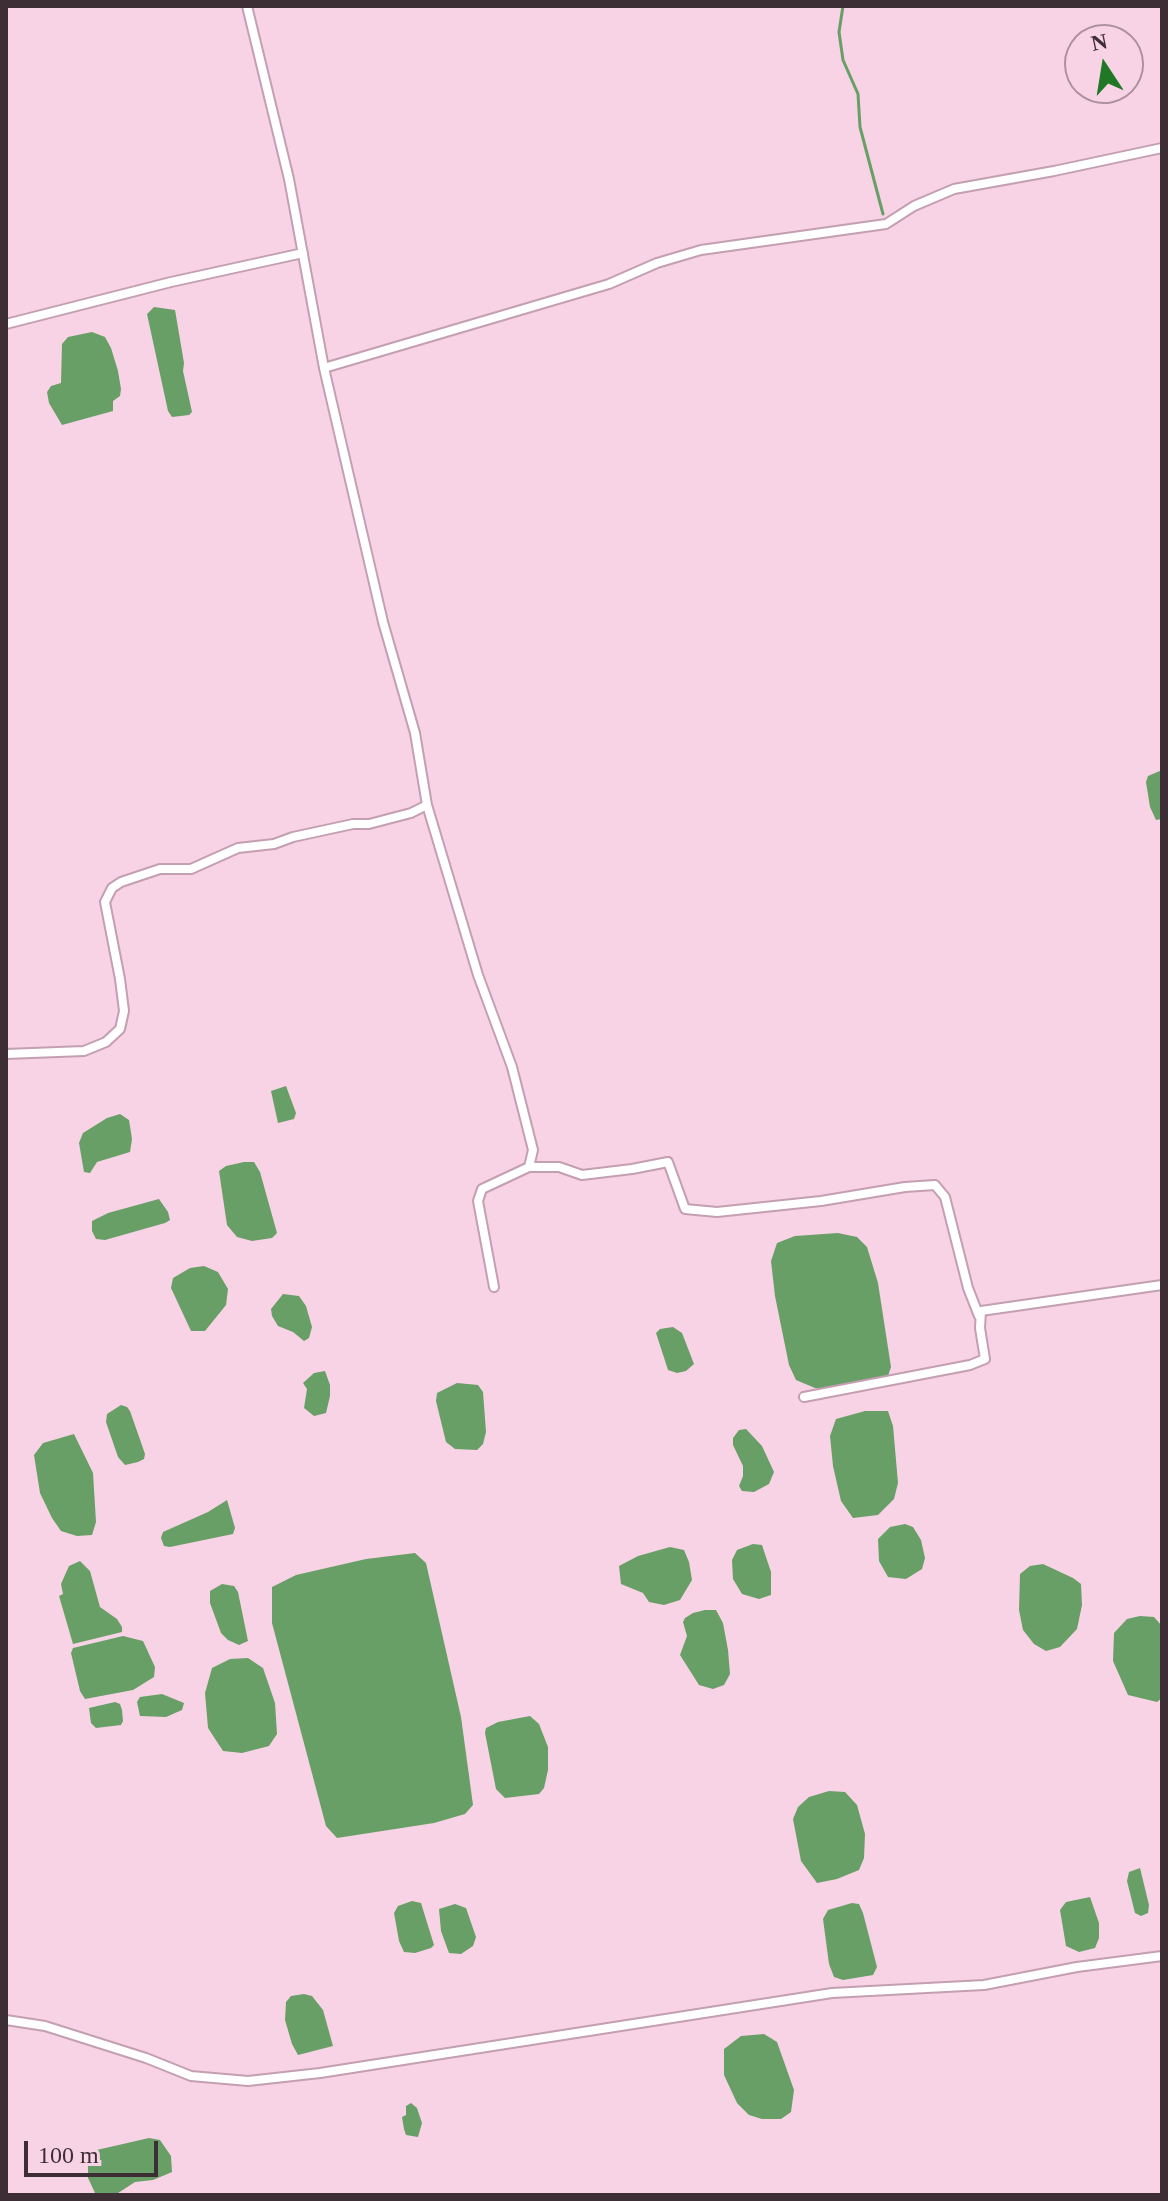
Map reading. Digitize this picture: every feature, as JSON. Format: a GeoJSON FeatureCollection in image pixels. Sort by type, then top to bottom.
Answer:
{"type":"FeatureCollection","features":[{"type":"Feature","properties":{"kind":"street"},"geometry":{"type":"LineString","coordinates":[[247,6],[289,179],[324,368],[383,622],[415,733],[427,805],[478,975],[512,1067],[533,1150],[529,1167]]}},
{"type":"Feature","properties":{"kind":"street"},"geometry":{"type":"LineString","coordinates":[[324,368],[609,284],[657,263],[701,250],[886,224],[914,206],[954,189],[1162,148]]}},
{"type":"Feature","properties":{"kind":"street"},"geometry":{"type":"LineString","coordinates":[[6,324],[157,285],[303,253]]}},
{"type":"Feature","properties":{"kind":"street"},"geometry":{"type":"LineString","coordinates":[[6,1054],[84,1051],[106,1042],[120,1029],[124,1011],[105,902],[112,888],[121,882],[160,869],[191,869],[238,848],[274,844],[353,824],[369,824],[411,813],[427,805]]}},
{"type":"Feature","properties":{"kind":"street"},"geometry":{"type":"LineString","coordinates":[[494,1287],[478,1201],[482,1189],[529,1167],[559,1167],[582,1175],[668,1162],[685,1209],[717,1212],[935,1185],[945,1197],[968,1288],[979,1316],[985,1359],[970,1365],[804,1397]]}},
{"type":"Feature","properties":{"kind":"street"},"geometry":{"type":"LineString","coordinates":[[979,1316],[981,1311],[999,1307],[1162,1285]]}},
{"type":"Feature","properties":{"kind":"street"},"geometry":{"type":"LineString","coordinates":[[6,2020],[45,2026],[146,2058],[191,2076],[248,2081],[320,2073],[832,1993],[984,1985],[1077,1967],[1162,1956]]}},
{"type":"Feature","properties":{"kind":"shaded area"},"geometry":{"type":"Polygon","coordinates":[[[154,307],[175,310],[192,412],[189,415],[172,417],[168,411],[147,314],[154,307]]]}},
{"type":"Feature","properties":{"kind":"shaded area"},"geometry":{"type":"Polygon","coordinates":[[[92,332],[105,337],[111,348],[118,371],[120,396],[113,401],[113,411],[62,425],[49,403],[47,392],[51,386],[61,383],[62,344],[68,337],[92,332]]]}},
{"type":"Feature","properties":{"kind":"shaded area"},"geometry":{"type":"Polygon","coordinates":[[[1162,770],[1162,819],[1156,820],[1150,807],[1146,782],[1148,776],[1162,770]]]}},
{"type":"Feature","properties":{"kind":"shaded area"},"geometry":{"type":"Polygon","coordinates":[[[286,1086],[296,1113],[294,1119],[278,1123],[271,1091],[286,1086]]]}},
{"type":"Feature","properties":{"kind":"shaded area"},"geometry":{"type":"Polygon","coordinates":[[[120,1114],[129,1120],[132,1139],[130,1152],[97,1162],[90,1173],[84,1172],[79,1143],[83,1133],[120,1114]]]}},
{"type":"Feature","properties":{"kind":"shaded area"},"geometry":{"type":"Polygon","coordinates":[[[244,1162],[254,1162],[260,1172],[277,1233],[272,1238],[252,1241],[237,1237],[227,1225],[219,1171],[244,1162]]]}},
{"type":"Feature","properties":{"kind":"shaded area"},"geometry":{"type":"Polygon","coordinates":[[[159,1199],[170,1220],[105,1240],[96,1239],[92,1221],[108,1213],[159,1199]]]}},
{"type":"Feature","properties":{"kind":"shaded area"},"geometry":{"type":"Polygon","coordinates":[[[838,1233],[857,1237],[867,1247],[878,1283],[891,1367],[888,1376],[833,1389],[815,1388],[796,1380],[789,1365],[771,1261],[777,1243],[795,1236],[838,1233]]]}},
{"type":"Feature","properties":{"kind":"shaded area"},"geometry":{"type":"Polygon","coordinates":[[[204,1266],[218,1272],[228,1289],[226,1305],[205,1331],[191,1331],[171,1288],[173,1278],[190,1268],[204,1266]]]}},
{"type":"Feature","properties":{"kind":"shaded area"},"geometry":{"type":"Polygon","coordinates":[[[283,1294],[299,1296],[306,1306],[312,1327],[309,1338],[304,1341],[278,1326],[272,1316],[271,1309],[283,1294]]]}},
{"type":"Feature","properties":{"kind":"shaded area"},"geometry":{"type":"Polygon","coordinates":[[[673,1327],[682,1333],[694,1364],[686,1371],[677,1373],[668,1370],[656,1333],[660,1329],[673,1327]]]}},
{"type":"Feature","properties":{"kind":"shaded area"},"geometry":{"type":"Polygon","coordinates":[[[325,1371],[330,1385],[326,1413],[314,1416],[304,1408],[307,1389],[303,1383],[314,1373],[325,1371]]]}},
{"type":"Feature","properties":{"kind":"shaded area"},"geometry":{"type":"Polygon","coordinates":[[[457,1383],[478,1385],[483,1392],[486,1432],[483,1444],[477,1450],[455,1449],[446,1442],[436,1401],[437,1393],[457,1383]]]}},
{"type":"Feature","properties":{"kind":"shaded area"},"geometry":{"type":"Polygon","coordinates":[[[121,1405],[130,1411],[145,1454],[144,1459],[125,1465],[118,1457],[106,1422],[107,1414],[121,1405]]]}},
{"type":"Feature","properties":{"kind":"shaded area"},"geometry":{"type":"Polygon","coordinates":[[[865,1411],[888,1411],[893,1426],[898,1483],[894,1499],[878,1515],[853,1518],[841,1501],[830,1436],[836,1419],[865,1411]]]}},
{"type":"Feature","properties":{"kind":"shaded area"},"geometry":{"type":"Polygon","coordinates":[[[746,1429],[762,1446],[774,1472],[769,1484],[754,1492],[742,1491],[739,1486],[743,1466],[733,1445],[733,1438],[739,1430],[746,1429]]]}},
{"type":"Feature","properties":{"kind":"shaded area"},"geometry":{"type":"Polygon","coordinates":[[[74,1434],[93,1473],[96,1522],[92,1535],[77,1536],[61,1531],[40,1493],[34,1455],[43,1443],[74,1434]]]}},
{"type":"Feature","properties":{"kind":"shaded area"},"geometry":{"type":"Polygon","coordinates":[[[227,1500],[235,1528],[233,1534],[164,1546],[161,1538],[163,1532],[227,1500]]]}},
{"type":"Feature","properties":{"kind":"shaded area"},"geometry":{"type":"Polygon","coordinates":[[[905,1524],[913,1527],[921,1540],[925,1558],[922,1569],[906,1579],[888,1577],[879,1561],[878,1539],[890,1527],[905,1524]]]}},
{"type":"Feature","properties":{"kind":"shaded area"},"geometry":{"type":"Polygon","coordinates":[[[753,1544],[762,1545],[771,1572],[771,1595],[759,1599],[742,1594],[733,1579],[732,1560],[737,1550],[753,1544]]]}},
{"type":"Feature","properties":{"kind":"shaded area"},"geometry":{"type":"Polygon","coordinates":[[[670,1547],[684,1550],[689,1562],[692,1580],[680,1600],[664,1605],[649,1602],[643,1593],[621,1584],[619,1566],[638,1556],[670,1547]]]}},
{"type":"Feature","properties":{"kind":"shaded area"},"geometry":{"type":"Polygon","coordinates":[[[415,1553],[426,1563],[461,1717],[473,1805],[465,1814],[434,1823],[337,1838],[326,1826],[272,1623],[272,1587],[296,1575],[366,1559],[415,1553]]]}},
{"type":"Feature","properties":{"kind":"shaded area"},"geometry":{"type":"Polygon","coordinates":[[[80,1561],[90,1571],[100,1607],[117,1619],[122,1632],[73,1644],[59,1596],[63,1594],[61,1584],[69,1566],[80,1561]]]}},
{"type":"Feature","properties":{"kind":"shaded area"},"geometry":{"type":"Polygon","coordinates":[[[1043,1564],[1081,1584],[1082,1605],[1077,1629],[1060,1647],[1046,1651],[1034,1644],[1023,1630],[1019,1610],[1020,1574],[1030,1566],[1043,1564]]]}},
{"type":"Feature","properties":{"kind":"shaded area"},"geometry":{"type":"Polygon","coordinates":[[[222,1584],[234,1586],[238,1592],[248,1641],[239,1645],[221,1633],[210,1603],[210,1591],[222,1584]]]}},
{"type":"Feature","properties":{"kind":"shaded area"},"geometry":{"type":"Polygon","coordinates":[[[705,1610],[716,1610],[723,1623],[728,1650],[730,1674],[724,1685],[713,1689],[699,1685],[680,1655],[687,1636],[683,1622],[685,1618],[705,1610]]]}},
{"type":"Feature","properties":{"kind":"shaded area"},"geometry":{"type":"Polygon","coordinates":[[[1154,1617],[1162,1626],[1162,1698],[1157,1702],[1128,1695],[1113,1661],[1114,1633],[1127,1619],[1154,1617]]]}},
{"type":"Feature","properties":{"kind":"shaded area"},"geometry":{"type":"Polygon","coordinates":[[[123,1636],[143,1641],[155,1667],[154,1677],[133,1690],[85,1699],[80,1691],[71,1653],[73,1648],[123,1636]]]}},
{"type":"Feature","properties":{"kind":"shaded area"},"geometry":{"type":"Polygon","coordinates":[[[248,1658],[263,1668],[275,1703],[277,1734],[269,1746],[242,1753],[223,1751],[208,1728],[205,1693],[212,1668],[230,1659],[248,1658]]]}},
{"type":"Feature","properties":{"kind":"shaded area"},"geometry":{"type":"Polygon","coordinates":[[[162,1694],[184,1703],[182,1710],[166,1717],[140,1716],[137,1702],[140,1697],[162,1694]]]}},
{"type":"Feature","properties":{"kind":"shaded area"},"geometry":{"type":"Polygon","coordinates":[[[115,1702],[120,1704],[122,1710],[121,1725],[96,1728],[91,1723],[89,1708],[115,1702]]]}},
{"type":"Feature","properties":{"kind":"shaded area"},"geometry":{"type":"Polygon","coordinates":[[[530,1716],[539,1724],[548,1747],[544,1788],[539,1794],[505,1798],[496,1789],[486,1728],[498,1722],[530,1716]]]}},
{"type":"Feature","properties":{"kind":"shaded area"},"geometry":{"type":"Polygon","coordinates":[[[829,1791],[845,1792],[857,1805],[865,1834],[864,1858],[859,1870],[817,1883],[801,1861],[793,1819],[798,1807],[809,1797],[829,1791]]]}},
{"type":"Feature","properties":{"kind":"shaded area"},"geometry":{"type":"Polygon","coordinates":[[[1140,1868],[1149,1905],[1148,1913],[1141,1916],[1135,1913],[1127,1881],[1129,1872],[1140,1868]]]}},
{"type":"Feature","properties":{"kind":"shaded area"},"geometry":{"type":"Polygon","coordinates":[[[1090,1897],[1099,1923],[1099,1938],[1095,1948],[1079,1952],[1066,1946],[1060,1910],[1066,1902],[1090,1897]]]}},
{"type":"Feature","properties":{"kind":"shaded area"},"geometry":{"type":"Polygon","coordinates":[[[412,1901],[421,1903],[434,1945],[415,1953],[404,1952],[394,1913],[398,1906],[412,1901]]]}},
{"type":"Feature","properties":{"kind":"shaded area"},"geometry":{"type":"Polygon","coordinates":[[[455,1904],[466,1908],[476,1937],[473,1946],[461,1954],[449,1953],[441,1931],[439,1909],[455,1904]]]}},
{"type":"Feature","properties":{"kind":"shaded area"},"geometry":{"type":"Polygon","coordinates":[[[859,1904],[863,1913],[877,1967],[873,1975],[843,1980],[834,1977],[829,1964],[823,1919],[828,1910],[859,1904]]]}},
{"type":"Feature","properties":{"kind":"shaded area"},"geometry":{"type":"Polygon","coordinates":[[[291,1996],[312,1996],[323,2010],[333,2046],[298,2055],[285,2020],[286,2002],[291,1996]]]}},
{"type":"Feature","properties":{"kind":"shaded area"},"geometry":{"type":"Polygon","coordinates":[[[764,2034],[777,2042],[794,2090],[791,2112],[781,2119],[749,2115],[737,2103],[724,2075],[724,2049],[741,2036],[764,2034]]]}},
{"type":"Feature","properties":{"kind":"shaded area"},"geometry":{"type":"Polygon","coordinates":[[[411,2103],[417,2108],[422,2123],[418,2137],[406,2135],[404,2129],[402,2117],[406,2115],[406,2106],[411,2103]]]}},
{"type":"Feature","properties":{"kind":"shaded area"},"geometry":{"type":"Polygon","coordinates":[[[149,2138],[160,2140],[171,2156],[172,2172],[153,2180],[135,2182],[115,2195],[96,2195],[88,2178],[88,2152],[149,2138]]]}},
{"type":"Feature","properties":{"kind":"waterway"},"geometry":{"type":"LineString","coordinates":[[843,6],[839,32],[843,60],[858,94],[860,127],[883,214]]}}]}
